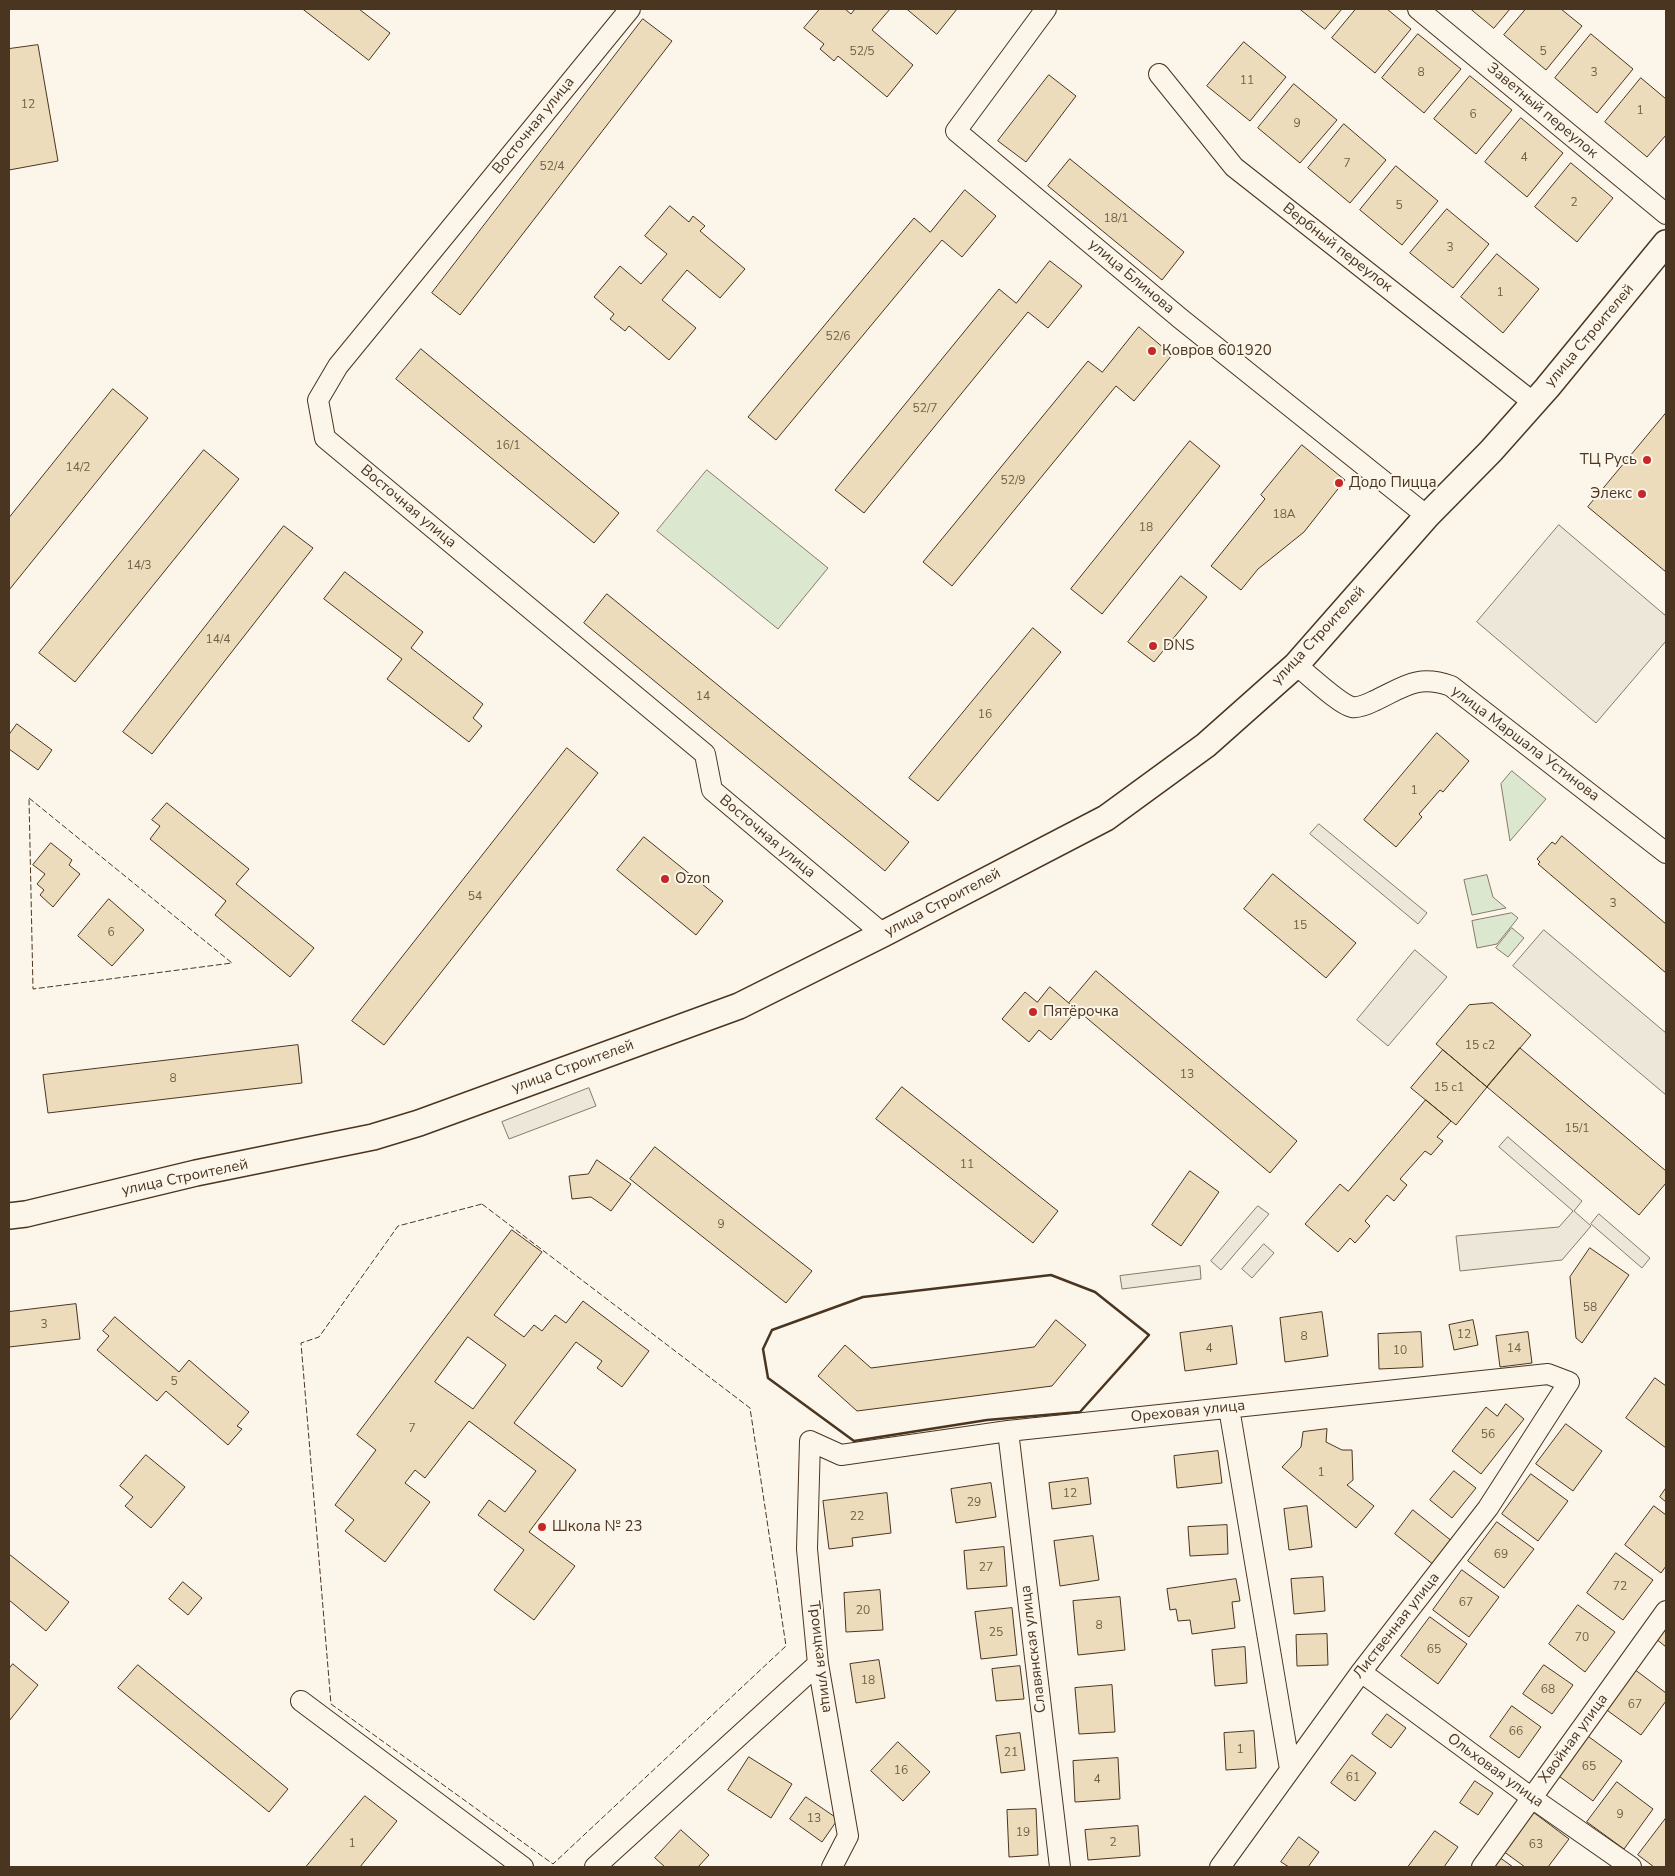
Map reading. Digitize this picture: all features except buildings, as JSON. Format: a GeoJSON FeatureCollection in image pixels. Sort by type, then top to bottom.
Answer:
{"type":"FeatureCollection","features":[{"type":"Feature","properties":{"kind":"main road","name":"улица Строителей"},"geometry":{"type":"LineString","coordinates":[[9,1216],[26,1214],[196,1174],[373,1136],[419,1123],[739,1006],[883,934],[1106,818],[1206,745],[1296,665],[1427,516],[1534,403],[1666,243]]}},
{"type":"Feature","properties":{"kind":"street","name":"Восточная улица"},"geometry":{"type":"LineString","coordinates":[[630,9],[338,366],[318,400],[325,438],[704,754],[712,790],[883,934]]}},
{"type":"Feature","properties":{"kind":"street","name":"улица Блинова"},"geometry":{"type":"LineString","coordinates":[[1046,9],[956,131],[1203,337],[1427,516]]}},
{"type":"Feature","properties":{"kind":"street","name":"Заветный переулок"},"geometry":{"type":"LineString","coordinates":[[1418,9],[1666,214]]}},
{"type":"Feature","properties":{"kind":"street","name":"Вербный переулок"},"geometry":{"type":"LineString","coordinates":[[1159,74],[1234,168],[1534,403]]}},
{"type":"Feature","properties":{"kind":"street","name":"улица Маршала Устинова"},"geometry":{"type":"LineString","coordinates":[[1296,665],[1342,703],[1353,707],[1364,705],[1420,680],[1451,686],[1666,853]]}},
{"type":"Feature","properties":{"kind":"street","name":"Ореховая улица"},"geometry":{"type":"LineString","coordinates":[[810,1441],[841,1455],[1008,1431],[1548,1374],[1569,1382]]}},
{"type":"Feature","properties":{"kind":"street","name":"Лиственная улица"},"geometry":{"type":"LineString","coordinates":[[1220,1867],[1361,1672],[1488,1508],[1569,1382]]}},
{"type":"Feature","properties":{"kind":"street"},"geometry":{"type":"LineString","coordinates":[[1229,1408],[1290,1769]]}},
{"type":"Feature","properties":{"kind":"street","name":"Славянская улица"},"geometry":{"type":"LineString","coordinates":[[1008,1431],[1060,1867]]}},
{"type":"Feature","properties":{"kind":"street","name":"Троицкая улица"},"geometry":{"type":"LineString","coordinates":[[810,1441],[807,1548],[818,1664],[848,1836],[832,1867]]}},
{"type":"Feature","properties":{"kind":"street","name":"Хвойная улица"},"geometry":{"type":"LineString","coordinates":[[1482,1867],[1666,1611]]}},
{"type":"Feature","properties":{"kind":"street"},"geometry":{"type":"LineString","coordinates":[[595,1867],[818,1664]]}},
{"type":"Feature","properties":{"kind":"street","name":"Ольховая улица"},"geometry":{"type":"LineString","coordinates":[[1361,1672],[1532,1798],[1631,1867]]}},
{"type":"Feature","properties":{"kind":"street"},"geometry":{"type":"LineString","coordinates":[[301,1701],[523,1867]]}},
{"type":"Feature","properties":{"kind":"green space"},"geometry":{"type":"Polygon","coordinates":[[[707,470],[828,568],[778,629],[657,531],[707,470]]]}},
{"type":"Feature","properties":{"kind":"green space"},"geometry":{"type":"Polygon","coordinates":[[[1512,771],[1546,799],[1510,841],[1501,784],[1512,771]]]}},
{"type":"Feature","properties":{"kind":"green space"},"geometry":{"type":"Polygon","coordinates":[[[1487,875],[1493,897],[1506,908],[1472,915],[1464,880],[1487,875]]]}},
{"type":"Feature","properties":{"kind":"green space"},"geometry":{"type":"Polygon","coordinates":[[[1512,913],[1518,918],[1497,944],[1477,948],[1472,921],[1512,913]]]}},
{"type":"Feature","properties":{"kind":"green space"},"geometry":{"type":"Polygon","coordinates":[[[1512,928],[1524,938],[1508,957],[1496,948],[1512,928]]]}},
{"type":"Feature","properties":{"kind":"shaded area"},"geometry":{"type":"Polygon","coordinates":[[[1559,525],[1666,616],[1666,641],[1596,723],[1477,622],[1559,525]]]}},
{"type":"Feature","properties":{"kind":"shaded area"},"geometry":{"type":"Polygon","coordinates":[[[1319,824],[1427,913],[1418,924],[1310,834],[1319,824]]]}},
{"type":"Feature","properties":{"kind":"shaded area"},"geometry":{"type":"Polygon","coordinates":[[[1544,930],[1666,1033],[1666,1095],[1513,966],[1544,930]]]}},
{"type":"Feature","properties":{"kind":"shaded area"},"geometry":{"type":"Polygon","coordinates":[[[1415,950],[1447,977],[1388,1046],[1357,1020],[1415,950]]]}},
{"type":"Feature","properties":{"kind":"shaded area"},"geometry":{"type":"Polygon","coordinates":[[[589,1088],[596,1106],[509,1139],[502,1122],[589,1088]]]}},
{"type":"Feature","properties":{"kind":"shaded area"},"geometry":{"type":"Polygon","coordinates":[[[1508,1137],[1582,1201],[1574,1211],[1591,1226],[1562,1260],[1460,1271],[1456,1236],[1559,1227],[1573,1211],[1499,1147],[1508,1137]]]}},
{"type":"Feature","properties":{"kind":"shaded area"},"geometry":{"type":"Polygon","coordinates":[[[1258,1206],[1269,1214],[1221,1270],[1211,1261],[1258,1206]]]}},
{"type":"Feature","properties":{"kind":"shaded area"},"geometry":{"type":"Polygon","coordinates":[[[1599,1214],[1650,1258],[1642,1268],[1591,1224],[1599,1214]]]}},
{"type":"Feature","properties":{"kind":"shaded area"},"geometry":{"type":"Polygon","coordinates":[[[1264,1244],[1274,1253],[1252,1278],[1242,1269],[1264,1244]]]}},
{"type":"Feature","properties":{"kind":"shaded area"},"geometry":{"type":"Polygon","coordinates":[[[1200,1266],[1201,1279],[1122,1289],[1120,1276],[1200,1266]]]}},
{"type":"Feature","properties":{"kind":"fence"},"geometry":{"type":"LineString","coordinates":[[29,798],[232,963],[33,989],[29,798]]}},
{"type":"Feature","properties":{"kind":"fence"},"geometry":{"type":"LineString","coordinates":[[482,1204],[750,1408],[786,1646],[553,1864],[331,1704],[301,1343],[319,1337],[398,1226],[482,1204]]}},
{"type":"Feature","properties":{"kind":"wall"},"geometry":{"type":"LineString","coordinates":[[1051,1275],[1095,1292],[1149,1335],[1080,1412],[987,1420],[854,1441],[768,1378],[763,1349],[772,1330],[863,1297],[1051,1275]]}},
{"type":"Feature","properties":{"kind":"place","name":"Ковров 601920"},"geometry":{"type":"Point","coordinates":[1152,351]}},
{"type":"Feature","properties":{"kind":"place","name":"ТЦ Русь"},"geometry":{"type":"Point","coordinates":[1647,460]}},
{"type":"Feature","properties":{"kind":"place","name":"Додо Пицца"},"geometry":{"type":"Point","coordinates":[1339,483]}},
{"type":"Feature","properties":{"kind":"place","name":"Элекс"},"geometry":{"type":"Point","coordinates":[1642,494]}},
{"type":"Feature","properties":{"kind":"place","name":"DNS"},"geometry":{"type":"Point","coordinates":[1153,646]}},
{"type":"Feature","properties":{"kind":"place","name":"Ozon"},"geometry":{"type":"Point","coordinates":[665,879]}},
{"type":"Feature","properties":{"kind":"place","name":"Пятёрочка"},"geometry":{"type":"Point","coordinates":[1033,1012]}},
{"type":"Feature","properties":{"kind":"place","name":"Школа № 23"},"geometry":{"type":"Point","coordinates":[542,1527]}}]}
